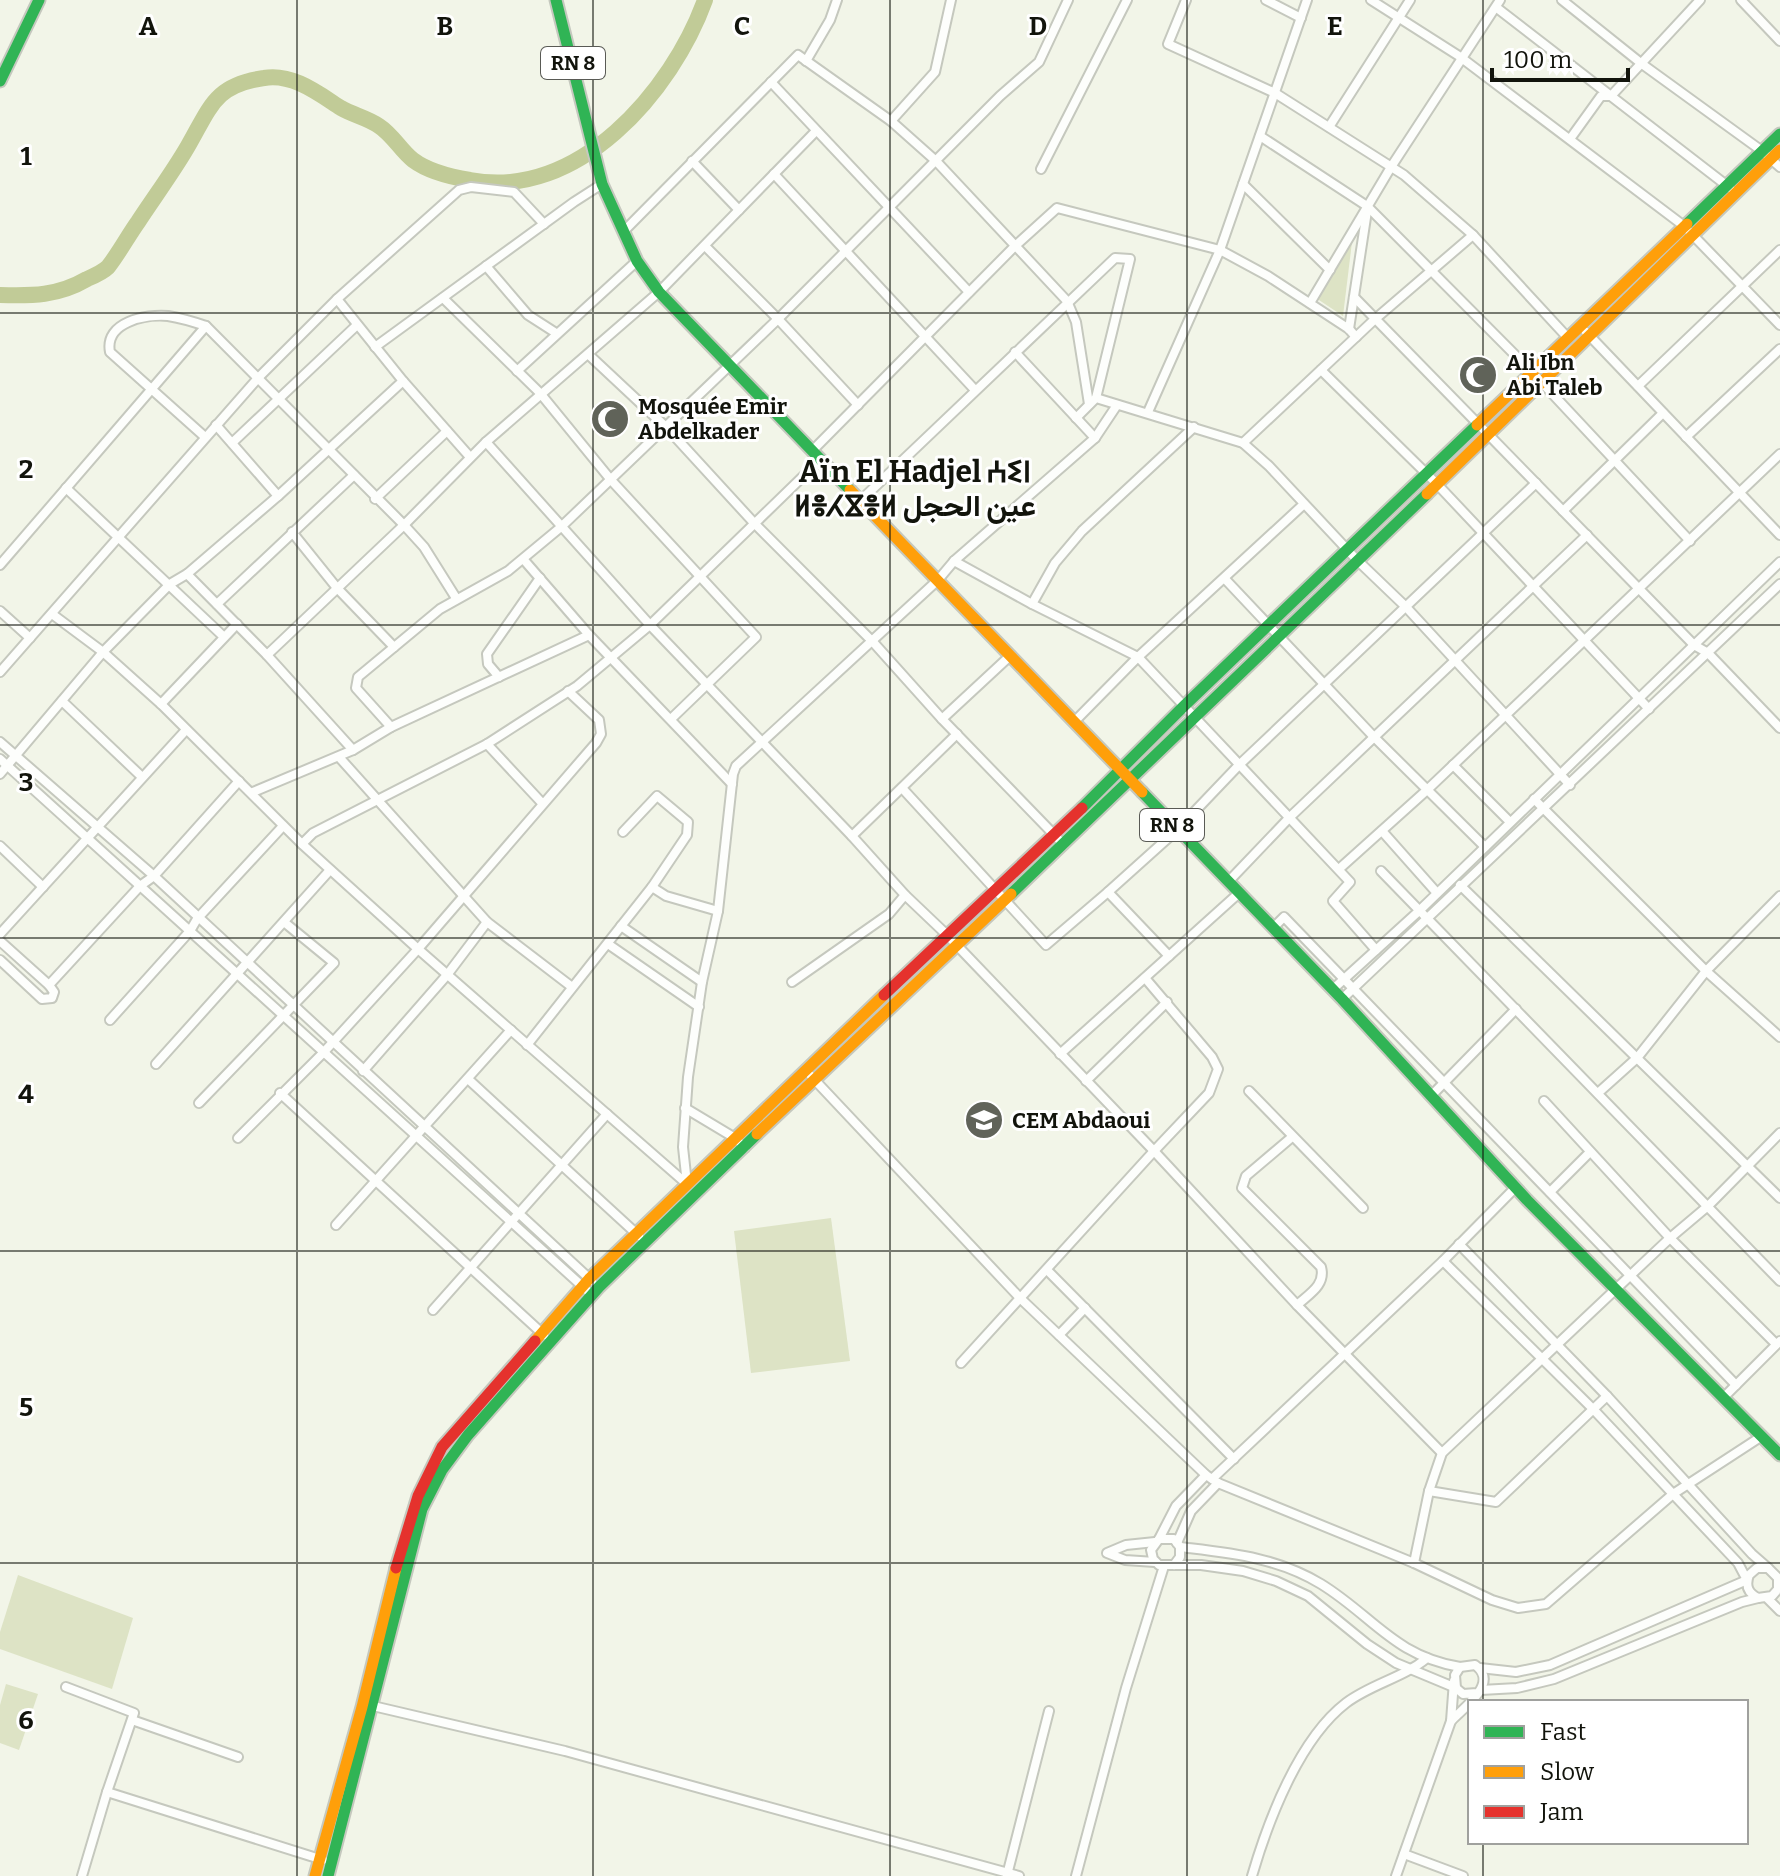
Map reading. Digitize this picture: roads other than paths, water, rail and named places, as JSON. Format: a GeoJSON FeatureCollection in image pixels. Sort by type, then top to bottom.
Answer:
{"type":"FeatureCollection","features":[{"type":"Feature","properties":{"kind":"main road"},"geometry":{"type":"LineString","coordinates":[[0,81],[39,0]]}},
{"type":"Feature","properties":{"kind":"main road","name":"RN 8"},"geometry":{"type":"LineString","coordinates":[[556,0],[602,184],[637,261],[659,292],[1342,999],[1516,1187],[1777,1448]]}},
{"type":"Feature","properties":{"kind":"main road"},"geometry":{"type":"LineString","coordinates":[[328,1876],[326,1861],[410,1510],[424,1477],[442,1447],[590,1287],[641,1237],[687,1184],[1121,772],[1184,706],[1478,424],[1536,377],[1732,189],[1773,157],[1780,134]]}},
{"type":"Feature","properties":{"kind":"main road"},"geometry":{"type":"LineString","coordinates":[[641,1237],[695,1194],[745,1148],[814,1079],[958,947],[1130,782],[1487,434],[1568,338],[1584,330]]}},
{"type":"Feature","properties":{"kind":"main road"},"geometry":{"type":"LineString","coordinates":[[315,1876],[326,1861],[373,1706],[422,1509],[442,1470],[546,1337]]}},
{"type":"Feature","properties":{"kind":"street"},"geometry":{"type":"LineString","coordinates":[[806,61],[830,20],[837,0]]}},
{"type":"Feature","properties":{"kind":"street"},"geometry":{"type":"LineString","coordinates":[[891,121],[935,72],[951,0]]}},
{"type":"Feature","properties":{"kind":"street"},"geometry":{"type":"LineString","coordinates":[[391,727],[359,693],[358,677],[456,598],[524,560],[667,428],[1039,62],[1068,0]]}},
{"type":"Feature","properties":{"kind":"street"},"geometry":{"type":"LineString","coordinates":[[1041,169],[1127,0]]}},
{"type":"Feature","properties":{"kind":"street"},"geometry":{"type":"LineString","coordinates":[[1186,0],[1168,44],[1275,93],[1391,167],[1473,235],[1568,338]]}},
{"type":"Feature","properties":{"kind":"street"},"geometry":{"type":"LineString","coordinates":[[1266,0],[1301,18]]}},
{"type":"Feature","properties":{"kind":"street"},"geometry":{"type":"LineString","coordinates":[[1148,412],[1220,250],[1307,0]]}},
{"type":"Feature","properties":{"kind":"street"},"geometry":{"type":"LineString","coordinates":[[1371,0],[1463,59],[1688,230],[1780,325]]}},
{"type":"Feature","properties":{"kind":"street"},"geometry":{"type":"LineString","coordinates":[[1329,127],[1410,0]]}},
{"type":"Feature","properties":{"kind":"street"},"geometry":{"type":"LineString","coordinates":[[1562,0],[1642,64],[1773,157]]}},
{"type":"Feature","properties":{"kind":"street"},"geometry":{"type":"LineString","coordinates":[[1570,139],[1601,96],[1611,96],[1700,0]]}},
{"type":"Feature","properties":{"kind":"street"},"geometry":{"type":"LineString","coordinates":[[1741,0],[1780,41]]}},
{"type":"Feature","properties":{"kind":"street"},"geometry":{"type":"LineString","coordinates":[[1310,303],[1391,167],[1498,4],[1732,189]]}},
{"type":"Feature","properties":{"kind":"street"},"geometry":{"type":"LineString","coordinates":[[623,232],[798,55],[891,121],[936,161],[1067,301],[1076,322],[1089,404]]}},
{"type":"Feature","properties":{"kind":"street"},"geometry":{"type":"LineString","coordinates":[[771,82],[969,292]]}},
{"type":"Feature","properties":{"kind":"street"},"geometry":{"type":"LineString","coordinates":[[267,655],[486,442],[659,292],[816,131]]}},
{"type":"Feature","properties":{"kind":"street"},"geometry":{"type":"LineString","coordinates":[[1260,136],[1367,206],[1536,377],[1690,541]]}},
{"type":"Feature","properties":{"kind":"street"},"geometry":{"type":"LineString","coordinates":[[692,161],[739,210]]}},
{"type":"Feature","properties":{"kind":"street"},"geometry":{"type":"LineString","coordinates":[[774,174],[975,390]]}},
{"type":"Feature","properties":{"kind":"street"},"geometry":{"type":"LineString","coordinates":[[375,347],[602,184]]}},
{"type":"Feature","properties":{"kind":"street"},"geometry":{"type":"LineString","coordinates":[[1243,184],[1330,270]]}},
{"type":"Feature","properties":{"kind":"street"},"geometry":{"type":"LineString","coordinates":[[0,672],[259,377],[337,299],[463,188],[514,192],[544,224]]}},
{"type":"Feature","properties":{"kind":"street"},"geometry":{"type":"LineString","coordinates":[[1349,329],[1367,206]]}},
{"type":"Feature","properties":{"kind":"street"},"geometry":{"type":"LineString","coordinates":[[302,844],[313,833],[487,744],[568,691],[650,625],[755,524],[858,405],[1015,246],[1057,208],[1220,250],[1268,276],[1349,329],[1356,337]]}},
{"type":"Feature","properties":{"kind":"street"},"geometry":{"type":"LineString","coordinates":[[1243,443],[1374,320],[1473,235]]}},
{"type":"Feature","properties":{"kind":"street"},"geometry":{"type":"LineString","coordinates":[[705,246],[858,405]]}},
{"type":"Feature","properties":{"kind":"street"},"geometry":{"type":"LineString","coordinates":[[1638,386],[1780,250]]}},
{"type":"Feature","properties":{"kind":"street"},"geometry":{"type":"LineString","coordinates":[[860,501],[1067,301],[1115,258],[1130,259],[1096,398],[1076,418]]}},
{"type":"Feature","properties":{"kind":"street"},"geometry":{"type":"LineString","coordinates":[[517,371],[637,261]]}},
{"type":"Feature","properties":{"kind":"street"},"geometry":{"type":"LineString","coordinates":[[486,266],[528,315],[556,333]]}},
{"type":"Feature","properties":{"kind":"street"},"geometry":{"type":"LineString","coordinates":[[1354,297],[1694,645],[1708,653],[1780,728]]}},
{"type":"Feature","properties":{"kind":"street"},"geometry":{"type":"LineString","coordinates":[[443,298],[540,393],[611,480],[756,637],[671,719]]}},
{"type":"Feature","properties":{"kind":"street"},"geometry":{"type":"LineString","coordinates":[[337,299],[470,457]]}},
{"type":"Feature","properties":{"kind":"street"},"geometry":{"type":"LineString","coordinates":[[205,437],[110,352],[108,343],[113,333],[129,321],[164,316],[206,326],[404,525],[424,547],[456,598]]}},
{"type":"Feature","properties":{"kind":"street"},"geometry":{"type":"LineString","coordinates":[[232,443],[357,325]]}},
{"type":"Feature","properties":{"kind":"street"},"geometry":{"type":"LineString","coordinates":[[0,565],[206,326]]}},
{"type":"Feature","properties":{"kind":"street"},"geometry":{"type":"LineString","coordinates":[[1584,330],[1780,535]]}},
{"type":"Feature","properties":{"kind":"street"},"geometry":{"type":"LineString","coordinates":[[1686,437],[1780,349]]}},
{"type":"Feature","properties":{"kind":"street"},"geometry":{"type":"LineString","coordinates":[[1015,352],[1095,438]]}},
{"type":"Feature","properties":{"kind":"street"},"geometry":{"type":"LineString","coordinates":[[589,355],[667,428],[755,524],[873,642],[942,719],[1064,845]]}},
{"type":"Feature","properties":{"kind":"street"},"geometry":{"type":"LineString","coordinates":[[1321,370],[1436,483],[1649,709]]}},
{"type":"Feature","properties":{"kind":"street"},"geometry":{"type":"LineString","coordinates":[[0,774],[4,762],[15,755],[103,652],[170,584],[187,574],[278,496],[403,381]]}},
{"type":"Feature","properties":{"kind":"street"},"geometry":{"type":"LineString","coordinates":[[1096,398],[1243,443],[1406,607],[1570,785]]}},
{"type":"Feature","properties":{"kind":"street"},"geometry":{"type":"LineString","coordinates":[[687,1184],[683,1147],[685,1108],[702,982],[718,911],[736,766],[873,642],[954,561],[1095,438],[1117,405]]}},
{"type":"Feature","properties":{"kind":"street"},"geometry":{"type":"LineString","coordinates":[[1563,511],[1663,413]]}},
{"type":"Feature","properties":{"kind":"street"},"geometry":{"type":"LineString","coordinates":[[216,425],[278,496]]}},
{"type":"Feature","properties":{"kind":"street"},"geometry":{"type":"LineString","coordinates":[[1032,604],[1055,563],[1082,531],[1194,427]]}},
{"type":"Feature","properties":{"kind":"street"},"geometry":{"type":"LineString","coordinates":[[375,499],[447,431]]}},
{"type":"Feature","properties":{"kind":"street"},"geometry":{"type":"LineString","coordinates":[[486,442],[705,684],[1442,1453]]}},
{"type":"Feature","properties":{"kind":"street"},"geometry":{"type":"LineString","coordinates":[[1339,869],[1507,716],[1780,454]]}},
{"type":"Feature","properties":{"kind":"street"},"geometry":{"type":"LineString","coordinates":[[217,604],[354,475]]}},
{"type":"Feature","properties":{"kind":"street"},"geometry":{"type":"LineString","coordinates":[[902,788],[1046,945],[1177,830],[1239,765],[1536,483]]}},
{"type":"Feature","properties":{"kind":"street"},"geometry":{"type":"LineString","coordinates":[[66,488],[224,637]]}},
{"type":"Feature","properties":{"kind":"street"},"geometry":{"type":"LineString","coordinates":[[1074,722],[1138,657],[1304,504]]}},
{"type":"Feature","properties":{"kind":"street"},"geometry":{"type":"LineString","coordinates":[[292,532],[337,588],[394,647]]}},
{"type":"Feature","properties":{"kind":"street"},"geometry":{"type":"LineString","coordinates":[[1228,882],[1290,817],[1587,535]]}},
{"type":"Feature","properties":{"kind":"street"},"geometry":{"type":"LineString","coordinates":[[524,560],[589,635],[732,784]]}},
{"type":"Feature","properties":{"kind":"street"},"geometry":{"type":"LineString","coordinates":[[954,561],[1138,657],[1350,882],[1333,901],[1376,950]]}},
{"type":"Feature","properties":{"kind":"street"},"geometry":{"type":"LineString","coordinates":[[1332,990],[1419,911],[1780,562]]}},
{"type":"Feature","properties":{"kind":"street"},"geometry":{"type":"LineString","coordinates":[[187,574],[267,655],[353,750]]}},
{"type":"Feature","properties":{"kind":"street"},"geometry":{"type":"LineString","coordinates":[[499,677],[488,664],[487,654],[540,578]]}},
{"type":"Feature","properties":{"kind":"street"},"geometry":{"type":"LineString","coordinates":[[1225,579],[1374,737],[1485,847]]}},
{"type":"Feature","properties":{"kind":"street"},"geometry":{"type":"LineString","coordinates":[[1342,999],[1780,584]]}},
{"type":"Feature","properties":{"kind":"street"},"geometry":{"type":"LineString","coordinates":[[0,611],[30,638]]}},
{"type":"Feature","properties":{"kind":"street"},"geometry":{"type":"LineString","coordinates":[[52,614],[103,652],[161,704],[330,870],[695,1194]]}},
{"type":"Feature","properties":{"kind":"street"},"geometry":{"type":"LineString","coordinates":[[161,704],[237,624]]}},
{"type":"Feature","properties":{"kind":"street"},"geometry":{"type":"LineString","coordinates":[[253,792],[339,757],[391,727],[589,635]]}},
{"type":"Feature","properties":{"kind":"street"},"geometry":{"type":"LineString","coordinates":[[942,719],[1011,655]]}},
{"type":"Feature","properties":{"kind":"street"},"geometry":{"type":"LineString","coordinates":[[238,1138],[323,1053],[418,949],[601,734],[599,720],[568,691]]}},
{"type":"Feature","properties":{"kind":"street"},"geometry":{"type":"LineString","coordinates":[[62,701],[142,777]]}},
{"type":"Feature","properties":{"kind":"street"},"geometry":{"type":"LineString","coordinates":[[0,934],[186,730]]}},
{"type":"Feature","properties":{"kind":"street"},"geometry":{"type":"LineString","coordinates":[[852,836],[957,734]]}},
{"type":"Feature","properties":{"kind":"street"},"geometry":{"type":"LineString","coordinates":[[0,742],[154,876],[424,1128],[514,1218]]}},
{"type":"Feature","properties":{"kind":"street"},"geometry":{"type":"LineString","coordinates":[[487,744],[542,803]]}},
{"type":"Feature","properties":{"kind":"street"},"geometry":{"type":"LineString","coordinates":[[339,757],[487,922],[572,987]]}},
{"type":"Feature","properties":{"kind":"street"},"geometry":{"type":"LineString","coordinates":[[4,762],[323,1053],[590,1287]]}},
{"type":"Feature","properties":{"kind":"street"},"geometry":{"type":"LineString","coordinates":[[1453,765],[1510,822]]}},
{"type":"Feature","properties":{"kind":"street"},"geometry":{"type":"LineString","coordinates":[[49,985],[140,886],[154,876],[239,781]]}},
{"type":"Feature","properties":{"kind":"street"},"geometry":{"type":"LineString","coordinates":[[527,1045],[652,887],[687,835],[688,822],[657,796],[623,832]]}},
{"type":"Feature","properties":{"kind":"street"},"geometry":{"type":"LineString","coordinates":[[1534,799],[1706,971],[1780,1037]]}},
{"type":"Feature","properties":{"kind":"street"},"geometry":{"type":"LineString","coordinates":[[110,1020],[283,826]]}},
{"type":"Feature","properties":{"kind":"street"},"geometry":{"type":"LineString","coordinates":[[1382,831],[1437,893]]}},
{"type":"Feature","properties":{"kind":"street"},"geometry":{"type":"LineString","coordinates":[[0,846],[43,887]]}},
{"type":"Feature","properties":{"kind":"street"},"geometry":{"type":"LineString","coordinates":[[156,1064],[330,870]]}},
{"type":"Feature","properties":{"kind":"street"},"geometry":{"type":"LineString","coordinates":[[1381,871],[1780,1281]]}},
{"type":"Feature","properties":{"kind":"street"},"geometry":{"type":"LineString","coordinates":[[1453,878],[1780,1198]]}},
{"type":"Feature","properties":{"kind":"street"},"geometry":{"type":"LineString","coordinates":[[652,887],[666,896],[718,911]]}},
{"type":"Feature","properties":{"kind":"street"},"geometry":{"type":"LineString","coordinates":[[1108,892],[1169,956]]}},
{"type":"Feature","properties":{"kind":"street"},"geometry":{"type":"LineString","coordinates":[[1060,1054],[1239,893]]}},
{"type":"Feature","properties":{"kind":"street"},"geometry":{"type":"LineString","coordinates":[[792,982],[889,914],[905,895]]}},
{"type":"Feature","properties":{"kind":"street"},"geometry":{"type":"LineString","coordinates":[[1598,1093],[1637,1058],[1706,971],[1780,896]]}},
{"type":"Feature","properties":{"kind":"street"},"geometry":{"type":"LineString","coordinates":[[1273,928],[1284,917],[1736,1385]]}},
{"type":"Feature","properties":{"kind":"street"},"geometry":{"type":"LineString","coordinates":[[199,1103],[334,963],[284,922]]}},
{"type":"Feature","properties":{"kind":"street"},"geometry":{"type":"LineString","coordinates":[[363,1071],[447,975],[487,922]]}},
{"type":"Feature","properties":{"kind":"street"},"geometry":{"type":"LineString","coordinates":[[621,926],[702,982]]}},
{"type":"Feature","properties":{"kind":"street"},"geometry":{"type":"LineString","coordinates":[[0,941],[49,985],[54,994],[46,1001],[0,960]]}},
{"type":"Feature","properties":{"kind":"street"},"geometry":{"type":"LineString","coordinates":[[608,944],[699,1007]]}},
{"type":"Feature","properties":{"kind":"street"},"geometry":{"type":"LineString","coordinates":[[961,1363],[1209,1093],[1218,1069],[1145,978]]}},
{"type":"Feature","properties":{"kind":"street"},"geometry":{"type":"LineString","coordinates":[[1086,1081],[1167,1002]]}},
{"type":"Feature","properties":{"kind":"street"},"geometry":{"type":"LineString","coordinates":[[1431,1096],[1516,1009]]}},
{"type":"Feature","properties":{"kind":"street"},"geometry":{"type":"LineString","coordinates":[[336,1225],[511,1030]]}},
{"type":"Feature","properties":{"kind":"street"},"geometry":{"type":"LineString","coordinates":[[805,1069],[1021,1299],[1212,1479],[1414,1563],[1492,1600],[1518,1608],[1546,1604],[1673,1494],[1762,1436]]}},
{"type":"Feature","properties":{"kind":"street"},"geometry":{"type":"LineString","coordinates":[[468,1079],[641,1237]]}},
{"type":"Feature","properties":{"kind":"street"},"geometry":{"type":"LineString","coordinates":[[1249,1091],[1363,1208]]}},
{"type":"Feature","properties":{"kind":"street"},"geometry":{"type":"LineString","coordinates":[[280,1093],[546,1337]]}},
{"type":"Feature","properties":{"kind":"street"},"geometry":{"type":"LineString","coordinates":[[1544,1101],[1670,1238],[1778,1342],[1724,1397]]}},
{"type":"Feature","properties":{"kind":"street"},"geometry":{"type":"LineString","coordinates":[[685,1108],[735,1138],[745,1148]]}},
{"type":"Feature","properties":{"kind":"street"},"geometry":{"type":"LineString","coordinates":[[433,1310],[607,1114]]}},
{"type":"Feature","properties":{"kind":"street"},"geometry":{"type":"LineString","coordinates":[[1414,1563],[1429,1491],[1442,1453],[1630,1275],[1708,1206],[1780,1133]]}},
{"type":"Feature","properties":{"kind":"street"},"geometry":{"type":"LineString","coordinates":[[1292,1137],[1246,1176],[1242,1188],[1321,1267],[1321,1283],[1297,1305]]}},
{"type":"Feature","properties":{"kind":"street"},"geometry":{"type":"LineString","coordinates":[[1550,1192],[1590,1152]]}},
{"type":"Feature","properties":{"kind":"street"},"geometry":{"type":"LineString","coordinates":[[1164,1564],[1151,1550],[1176,1506],[1234,1459],[1443,1261],[1516,1187]]}},
{"type":"Feature","properties":{"kind":"street"},"geometry":{"type":"LineString","coordinates":[[1459,1244],[1607,1396],[1752,1554],[1773,1568],[1779,1586],[1763,1598],[1742,1602],[1554,1679],[1517,1688],[1463,1694],[1454,1685],[1412,1671],[1367,1644],[1308,1596],[1276,1581],[1243,1571],[1125,1560],[1107,1553],[1126,1545],[1169,1538],[1178,1545],[1246,1555],[1282,1565],[1318,1582],[1395,1642],[1427,1658],[1460,1667],[1470,1664],[1516,1672],[1550,1665],[1747,1580],[1757,1568],[1773,1568]]}},
{"type":"Feature","properties":{"kind":"street"},"geometry":{"type":"LineString","coordinates":[[1443,1261],[1593,1409],[1738,1563],[1749,1591],[1780,1611]]}},
{"type":"Feature","properties":{"kind":"street"},"geometry":{"type":"LineString","coordinates":[[1047,1270],[1234,1459]]}},
{"type":"Feature","properties":{"kind":"street"},"geometry":{"type":"LineString","coordinates":[[1059,1335],[1085,1308]]}},
{"type":"Feature","properties":{"kind":"street"},"geometry":{"type":"LineString","coordinates":[[1429,1491],[1496,1502],[1607,1396]]}},
{"type":"Feature","properties":{"kind":"street"},"geometry":{"type":"LineString","coordinates":[[1076,1876],[1126,1688],[1164,1564],[1180,1557],[1178,1545],[1191,1511],[1212,1479]]}},
{"type":"Feature","properties":{"kind":"street"},"geometry":{"type":"LineString","coordinates":[[1252,1876],[1260,1847],[1287,1786],[1304,1754],[1333,1715],[1365,1691],[1412,1671],[1427,1658]]}},
{"type":"Feature","properties":{"kind":"street"},"geometry":{"type":"LineString","coordinates":[[1396,1876],[1451,1721],[1454,1685],[1460,1667]]}},
{"type":"Feature","properties":{"kind":"street"},"geometry":{"type":"LineString","coordinates":[[1471,1700],[1485,1681],[1480,1668]]}},
{"type":"Feature","properties":{"kind":"street"},"geometry":{"type":"LineString","coordinates":[[66,1687],[134,1713],[82,1876]]}},
{"type":"Feature","properties":{"kind":"street"},"geometry":{"type":"LineString","coordinates":[[1451,1721],[1468,1703]]}},
{"type":"Feature","properties":{"kind":"street"},"geometry":{"type":"LineString","coordinates":[[373,1706],[565,1751],[1019,1876]]}},
{"type":"Feature","properties":{"kind":"street"},"geometry":{"type":"LineString","coordinates":[[1007,1874],[1049,1711]]}},
{"type":"Feature","properties":{"kind":"street"},"geometry":{"type":"LineString","coordinates":[[132,1720],[238,1757]]}},
{"type":"Feature","properties":{"kind":"street"},"geometry":{"type":"LineString","coordinates":[[107,1792],[326,1861]]}},
{"type":"Feature","properties":{"kind":"street"},"geometry":{"type":"LineString","coordinates":[[1404,1854],[1463,1876]]}},
{"type":"Feature","properties":{"kind":"waterway"},"geometry":{"type":"LineString","coordinates":[[0,295],[55,292],[106,269],[176,165],[209,109],[224,92],[235,86],[275,77],[295,82],[379,126],[426,168],[463,179],[510,182],[548,174],[583,156],[616,132],[645,102],[670,69],[690,35],[705,0]]}},
{"type":"Feature","properties":{"kind":"place","name":"Ali Ibn Abi Taleb"},"geometry":{"type":"Point","coordinates":[1478,375]}},
{"type":"Feature","properties":{"kind":"place","name":"Mosquée Emir Abdelkader"},"geometry":{"type":"Point","coordinates":[610,419]}},
{"type":"Feature","properties":{"kind":"place","name":"CEM Abdaoui"},"geometry":{"type":"Point","coordinates":[984,1120]}},
{"type":"Feature","properties":{"kind":"district","name":"Aïn El Hadjel ⵄⵉⵏ ⵍⴻⵃⴵⴻⵍ عين الحجل"},"geometry":{"type":"Point","coordinates":[915,489]}}]}
